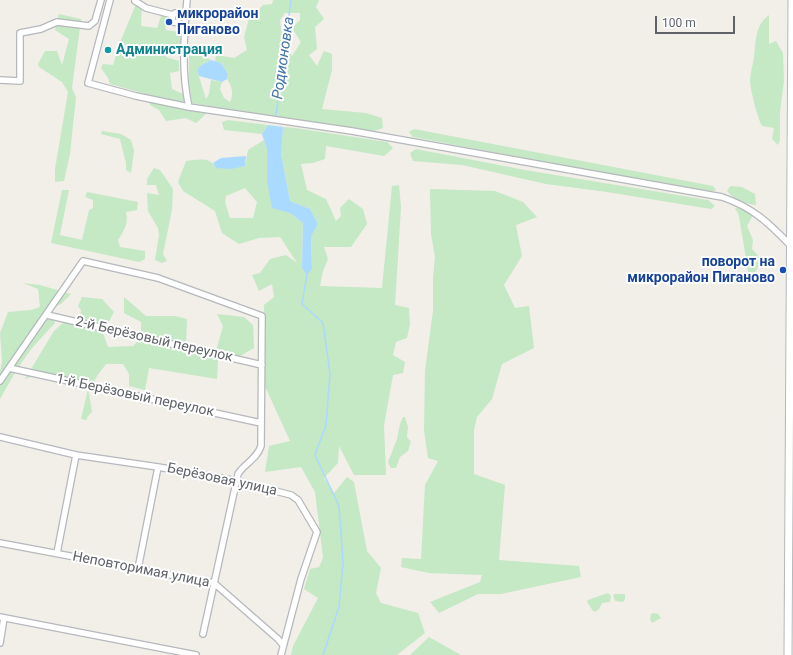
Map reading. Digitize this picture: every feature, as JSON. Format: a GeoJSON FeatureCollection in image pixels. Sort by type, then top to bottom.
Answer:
{"type":"FeatureCollection","features":[{"type":"Feature","properties":{"kind":"street"},"geometry":{"type":"LineString","coordinates":[[0,80],[20,81],[20,33],[41,29],[57,22],[89,26],[95,22],[101,0]]}},
{"type":"Feature","properties":{"kind":"street"},"geometry":{"type":"LineString","coordinates":[[110,0],[88,83],[136,96],[202,110],[352,131],[722,197],[752,210],[774,228],[790,245]]}},
{"type":"Feature","properties":{"kind":"street"},"geometry":{"type":"LineString","coordinates":[[186,0],[183,58],[184,87],[189,107]]}},
{"type":"Feature","properties":{"kind":"street"},"geometry":{"type":"LineString","coordinates":[[788,655],[792,0]]}},
{"type":"Feature","properties":{"kind":"street"},"geometry":{"type":"LineString","coordinates":[[135,1],[146,8],[173,14],[186,15]]}},
{"type":"Feature","properties":{"kind":"street"},"geometry":{"type":"LineString","coordinates":[[173,14],[173,22],[180,23],[185,27]]}},
{"type":"Feature","properties":{"kind":"street"},"geometry":{"type":"LineString","coordinates":[[0,381],[83,261],[158,278],[262,316],[261,446],[259,453],[241,469],[238,474],[203,634]]}},
{"type":"Feature","properties":{"kind":"street","name":"2-й Берёзовый переулок"},"geometry":{"type":"LineString","coordinates":[[47,315],[262,365]]}},
{"type":"Feature","properties":{"kind":"street","name":"1-й Берёзовый переулок"},"geometry":{"type":"LineString","coordinates":[[9,368],[261,423]]}},
{"type":"Feature","properties":{"kind":"street","name":"Берёзовая улица"},"geometry":{"type":"LineString","coordinates":[[0,437],[76,455],[158,467],[237,481],[291,495],[298,500],[317,532],[301,580],[281,655]]}},
{"type":"Feature","properties":{"kind":"street"},"geometry":{"type":"LineString","coordinates":[[57,553],[76,455]]}},
{"type":"Feature","properties":{"kind":"street"},"geometry":{"type":"LineString","coordinates":[[138,569],[158,467]]}},
{"type":"Feature","properties":{"kind":"street","name":"Неповторимая улица"},"geometry":{"type":"LineString","coordinates":[[0,543],[214,583],[283,645]]}},
{"type":"Feature","properties":{"kind":"street"},"geometry":{"type":"LineString","coordinates":[[0,643],[2,617],[196,655]]}},
{"type":"Feature","properties":{"kind":"green space"},"geometry":{"type":"Polygon","coordinates":[[[273,0],[319,0],[316,7],[324,19],[315,27],[317,49],[309,55],[317,66],[324,51],[332,54],[332,70],[322,109],[366,113],[382,118],[383,128],[374,131],[267,116],[192,103],[189,81],[189,56],[199,53],[211,60],[200,66],[197,70],[206,99],[209,94],[211,80],[222,82],[220,89],[224,98],[230,102],[232,93],[227,79],[228,74],[221,63],[215,61],[216,55],[234,58],[247,50],[244,37],[249,19],[263,5],[272,4],[273,0]],[[285,13],[280,20],[281,29],[292,56],[301,42],[292,28],[300,20],[300,13],[285,13]]]}},
{"type":"Feature","properties":{"kind":"green space"},"geometry":{"type":"Polygon","coordinates":[[[142,3],[141,26],[157,28],[162,13],[166,15],[166,30],[180,32],[180,44],[166,44],[166,57],[179,61],[179,71],[170,73],[172,89],[185,95],[187,110],[207,113],[196,123],[186,118],[166,121],[159,110],[150,105],[146,94],[110,84],[101,68],[103,64],[113,65],[121,40],[136,4],[142,3]]]}},
{"type":"Feature","properties":{"kind":"green space"},"geometry":{"type":"Polygon","coordinates":[[[59,14],[81,19],[72,88],[76,97],[70,154],[64,181],[55,182],[55,169],[68,92],[62,82],[39,67],[38,64],[45,51],[57,51],[62,65],[69,39],[55,30],[59,14]]]}},
{"type":"Feature","properties":{"kind":"green space"},"geometry":{"type":"Polygon","coordinates":[[[769,15],[769,44],[776,41],[783,53],[784,81],[780,112],[780,140],[778,145],[772,139],[774,128],[762,126],[760,122],[754,104],[750,81],[757,34],[764,19],[769,15]]]}},
{"type":"Feature","properties":{"kind":"green space"},"geometry":{"type":"Polygon","coordinates":[[[228,120],[268,125],[262,134],[224,130],[222,122],[228,120]]]}},
{"type":"Feature","properties":{"kind":"green space"},"geometry":{"type":"Polygon","coordinates":[[[283,127],[387,142],[393,148],[384,156],[326,146],[325,159],[313,163],[301,164],[307,190],[326,199],[336,221],[341,216],[340,208],[349,199],[363,209],[367,224],[351,247],[324,247],[328,259],[323,271],[320,286],[382,288],[392,186],[399,185],[401,207],[395,305],[409,308],[410,324],[407,338],[396,342],[393,355],[405,362],[403,373],[393,375],[384,425],[386,475],[354,475],[339,446],[338,463],[324,478],[334,493],[347,477],[354,482],[367,551],[381,568],[376,593],[381,603],[418,613],[425,633],[397,655],[291,655],[293,646],[318,598],[304,589],[310,569],[319,567],[323,558],[315,492],[301,467],[265,472],[269,446],[290,441],[263,382],[264,305],[274,297],[272,284],[259,291],[252,275],[260,273],[270,259],[286,255],[297,263],[280,237],[259,238],[239,244],[222,233],[215,211],[183,191],[178,182],[186,161],[207,160],[216,168],[245,166],[248,150],[264,140],[267,149],[267,180],[290,213],[303,223],[302,268],[312,269],[311,237],[318,224],[310,209],[290,201],[281,154],[283,127]],[[245,188],[226,196],[225,202],[230,218],[253,218],[257,202],[245,188]]]}},
{"type":"Feature","properties":{"kind":"green space"},"geometry":{"type":"Polygon","coordinates":[[[414,129],[713,186],[716,190],[709,193],[413,137],[409,132],[414,129]]]}},
{"type":"Feature","properties":{"kind":"green space"},"geometry":{"type":"Polygon","coordinates":[[[102,131],[121,134],[131,140],[134,151],[131,173],[126,170],[126,163],[120,139],[101,134],[102,131]]]}},
{"type":"Feature","properties":{"kind":"green space"},"geometry":{"type":"Polygon","coordinates":[[[416,149],[525,170],[708,200],[715,206],[711,209],[607,192],[546,184],[462,165],[413,161],[410,153],[416,149]]]}},
{"type":"Feature","properties":{"kind":"green space"},"geometry":{"type":"Polygon","coordinates":[[[154,168],[160,170],[173,189],[172,210],[163,254],[167,261],[162,263],[155,260],[159,235],[158,228],[148,211],[147,193],[159,195],[156,185],[147,185],[147,179],[154,168]]]}},
{"type":"Feature","properties":{"kind":"green space"},"geometry":{"type":"Polygon","coordinates":[[[730,186],[742,187],[755,194],[756,205],[748,204],[729,194],[727,191],[730,186]]]}},
{"type":"Feature","properties":{"kind":"green space"},"geometry":{"type":"Polygon","coordinates":[[[430,189],[495,191],[523,202],[537,217],[516,225],[522,256],[504,285],[515,308],[529,306],[534,348],[502,364],[492,399],[477,417],[474,430],[474,474],[505,485],[499,560],[579,566],[581,577],[501,594],[478,594],[439,613],[430,602],[480,582],[482,575],[429,573],[401,567],[402,558],[421,559],[425,485],[438,461],[428,458],[424,430],[425,371],[433,311],[435,257],[431,234],[430,189]]]}},
{"type":"Feature","properties":{"kind":"green space"},"geometry":{"type":"Polygon","coordinates":[[[62,190],[69,190],[60,235],[82,240],[89,210],[93,208],[93,200],[85,197],[87,192],[138,202],[137,210],[126,212],[127,220],[124,230],[118,240],[120,247],[145,251],[145,259],[139,262],[51,243],[62,190]]]}},
{"type":"Feature","properties":{"kind":"green space"},"geometry":{"type":"Polygon","coordinates":[[[739,207],[753,215],[747,226],[753,240],[752,249],[760,258],[757,269],[749,277],[739,216],[735,208],[739,207]]]}},
{"type":"Feature","properties":{"kind":"green space"},"geometry":{"type":"Polygon","coordinates":[[[23,283],[40,285],[71,294],[61,304],[49,309],[55,323],[32,348],[17,369],[0,399],[0,371],[2,361],[0,333],[8,312],[31,310],[40,307],[38,289],[23,283]]]}},
{"type":"Feature","properties":{"kind":"green space"},"geometry":{"type":"Polygon","coordinates":[[[82,297],[102,299],[114,312],[103,333],[108,347],[133,346],[141,338],[141,322],[124,313],[124,297],[146,316],[175,316],[187,319],[186,345],[216,351],[223,326],[217,314],[244,317],[253,325],[254,348],[240,356],[220,355],[218,360],[217,379],[149,368],[145,390],[129,386],[129,374],[123,364],[106,364],[97,376],[89,393],[92,412],[87,417],[87,420],[81,419],[89,385],[36,375],[25,379],[54,331],[69,318],[80,316],[81,310],[78,306],[82,297]]]}},
{"type":"Feature","properties":{"kind":"green space"},"geometry":{"type":"Polygon","coordinates":[[[403,417],[405,417],[408,427],[407,437],[411,442],[408,451],[400,457],[396,468],[391,468],[388,462],[397,439],[403,417]]]}},
{"type":"Feature","properties":{"kind":"green space"},"geometry":{"type":"Polygon","coordinates":[[[608,593],[611,596],[610,602],[602,603],[599,609],[595,612],[593,611],[587,602],[588,600],[608,593]]]}},
{"type":"Feature","properties":{"kind":"green space"},"geometry":{"type":"Polygon","coordinates":[[[625,594],[625,599],[623,602],[615,601],[613,595],[625,594]]]}},
{"type":"Feature","properties":{"kind":"green space"},"geometry":{"type":"Polygon","coordinates":[[[651,614],[658,614],[661,618],[652,623],[650,619],[651,614]]]}},
{"type":"Feature","properties":{"kind":"green space"},"geometry":{"type":"Polygon","coordinates":[[[429,637],[461,655],[410,655],[429,637]]]}},
{"type":"Feature","properties":{"kind":"water"},"geometry":{"type":"Polygon","coordinates":[[[211,60],[221,63],[228,74],[227,79],[222,82],[199,76],[197,70],[200,66],[211,60]]]}},
{"type":"Feature","properties":{"kind":"water"},"geometry":{"type":"Polygon","coordinates":[[[268,125],[283,127],[281,154],[290,201],[310,209],[318,224],[311,237],[312,269],[307,275],[302,268],[303,223],[290,213],[272,208],[267,180],[267,149],[262,134],[268,125]]]}},
{"type":"Feature","properties":{"kind":"water"},"geometry":{"type":"Polygon","coordinates":[[[246,156],[245,166],[231,169],[216,168],[213,163],[221,158],[246,156]]]}},
{"type":"Feature","properties":{"kind":"waterway","name":"Родионовка"},"geometry":{"type":"LineString","coordinates":[[276,115],[291,0]]}},
{"type":"Feature","properties":{"kind":"waterway","name":"Родионовка"},"geometry":{"type":"LineString","coordinates":[[307,274],[302,304],[323,323],[330,374],[326,425],[315,455],[339,506],[343,563],[339,607],[323,655]]}},
{"type":"Feature","properties":{"kind":"place","name":"микрорайон Пиганово"},"geometry":{"type":"Point","coordinates":[169,22]}},
{"type":"Feature","properties":{"kind":"place","name":"Администрация"},"geometry":{"type":"Point","coordinates":[108,50]}},
{"type":"Feature","properties":{"kind":"place","name":"поворот на микрорайон Пиганово"},"geometry":{"type":"Point","coordinates":[783,270]}}]}
